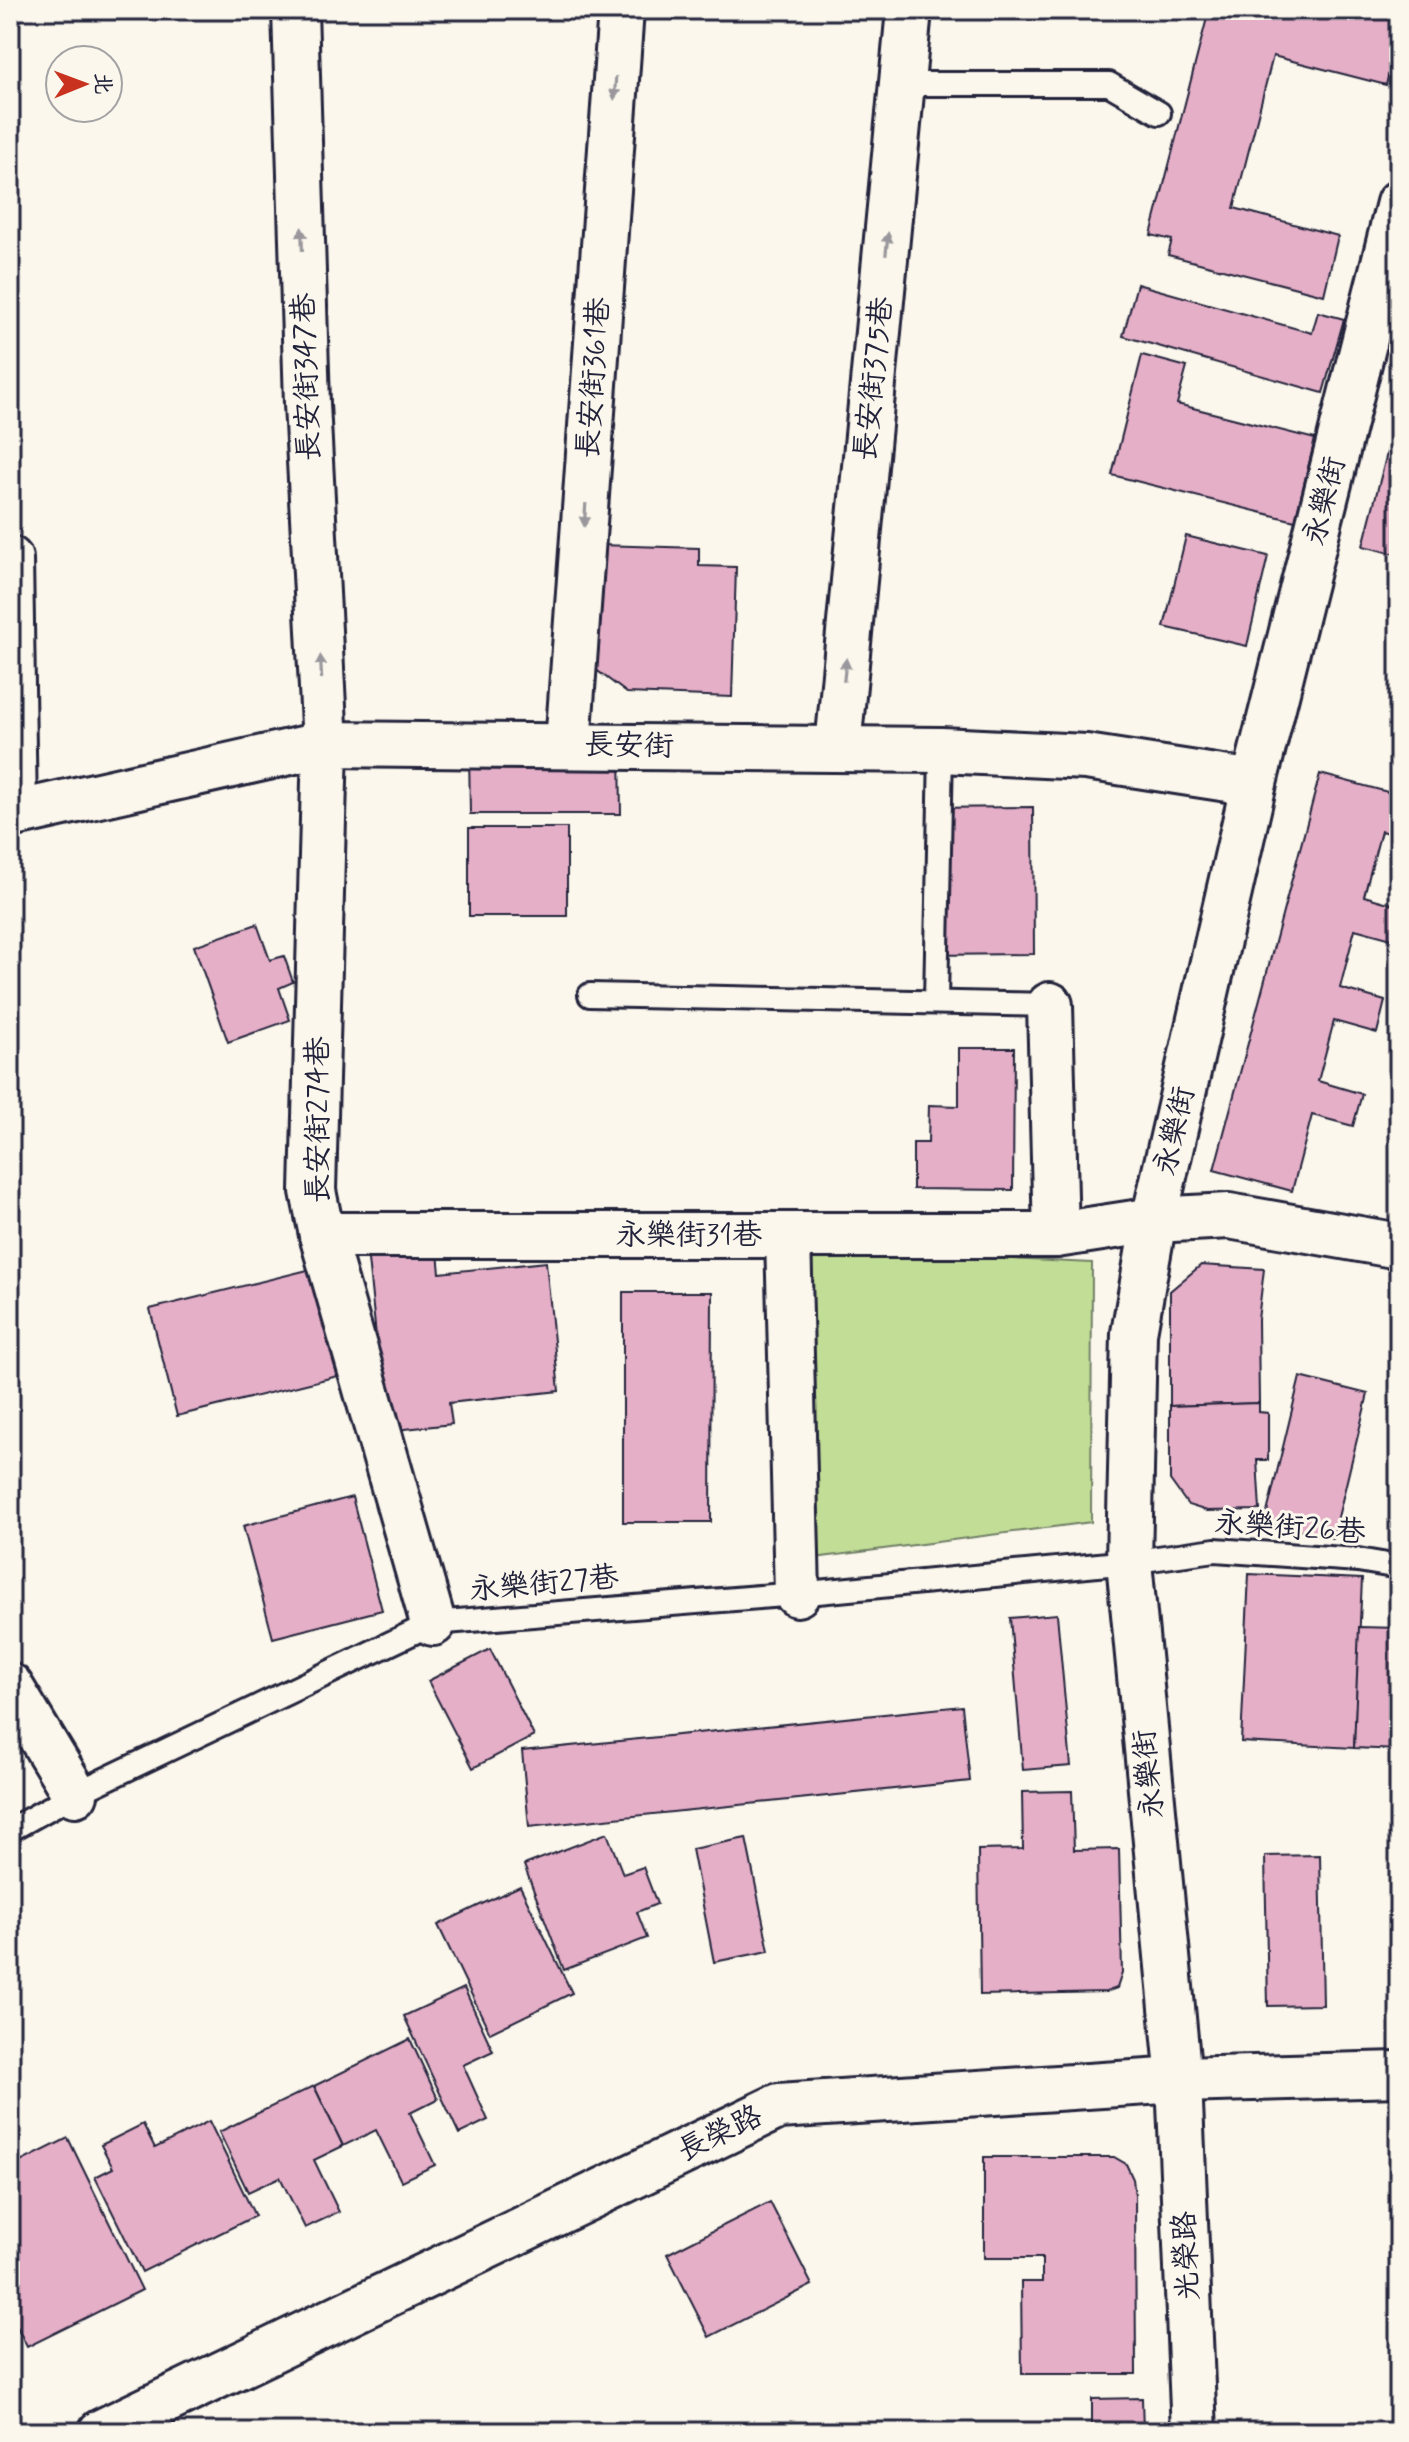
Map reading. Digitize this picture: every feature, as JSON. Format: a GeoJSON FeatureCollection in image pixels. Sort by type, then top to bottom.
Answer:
{"type":"FeatureCollection","features":[{"type":"Feature","properties":{"kind":"street","name":"長安街347巷"},"geometry":{"type":"LineString","coordinates":[[295,10],[307,404],[325,744]]}},
{"type":"Feature","properties":{"kind":"street","name":"長安街361巷"},"geometry":{"type":"LineString","coordinates":[[568,745],[621,10]]}},
{"type":"Feature","properties":{"kind":"street","name":"長安街375巷"},"geometry":{"type":"LineString","coordinates":[[838,747],[909,10]]}},
{"type":"Feature","properties":{"kind":"street","name":"永樂街"},"geometry":{"type":"LineString","coordinates":[[1179,2080],[1129,1562],[1134,1333],[1154,1220],[1254,783],[1399,203]]}},
{"type":"Feature","properties":{"kind":"street"},"geometry":{"type":"LineString","coordinates":[[10,559],[12,815]]}},
{"type":"Feature","properties":{"kind":"street","name":"長安街"},"geometry":{"type":"LineString","coordinates":[[12,815],[325,744],[941,750],[1086,757],[1254,783]]}},
{"type":"Feature","properties":{"kind":"street","name":"長安街274巷"},"geometry":{"type":"LineString","coordinates":[[325,744],[313,1191],[322,1235],[433,1623]]}},
{"type":"Feature","properties":{"kind":"street"},"geometry":{"type":"LineString","coordinates":[[1050,1005],[1056,1235]]}},
{"type":"Feature","properties":{"kind":"street","name":"永樂街31巷"},"geometry":{"type":"LineString","coordinates":[[322,1235],[1056,1235],[1154,1220],[1229,1216],[1399,1246]]}},
{"type":"Feature","properties":{"kind":"street"},"geometry":{"type":"LineString","coordinates":[[788,1236],[797,1594]]}},
{"type":"Feature","properties":{"kind":"street"},"geometry":{"type":"LineString","coordinates":[[11,1691],[75,1794]]}},
{"type":"Feature","properties":{"kind":"street","name":"長榮路"},"geometry":{"type":"LineString","coordinates":[[101,2432],[779,2106],[1179,2080],[1399,2074]]}},
{"type":"Feature","properties":{"kind":"street","name":"光榮路"},"geometry":{"type":"LineString","coordinates":[[1179,2080],[1194,2432]]}},
{"type":"Feature","properties":{"kind":"lane"},"geometry":{"type":"LineString","coordinates":[[903,84],[1109,84],[1159,113]]}},
{"type":"Feature","properties":{"kind":"lane"},"geometry":{"type":"LineString","coordinates":[[936,1001],[941,750]]}},
{"type":"Feature","properties":{"kind":"lane"},"geometry":{"type":"LineString","coordinates":[[590,995],[1050,1005]]}},
{"type":"Feature","properties":{"kind":"lane","name":"永樂街26巷"},"geometry":{"type":"LineString","coordinates":[[1129,1562],[1215,1550],[1358,1560],[1399,1567]]}},
{"type":"Feature","properties":{"kind":"lane","name":"永樂街27巷"},"geometry":{"type":"LineString","coordinates":[[10,1830],[75,1794],[433,1623],[797,1594],[1129,1562]]}},
{"type":"Feature","properties":{"kind":"green space"},"geometry":{"type":"Polygon","coordinates":[[[803,1249],[1092,1263],[1091,1522],[814,1558],[803,1249]]]}},
{"type":"Feature","properties":{"kind":"building"},"geometry":{"type":"Polygon","coordinates":[[[1209,10],[1375,10],[1399,16],[1399,32],[1386,85],[1273,56],[1234,208],[1338,236],[1324,295],[1168,255],[1172,240],[1151,235],[1209,10]]]}},
{"type":"Feature","properties":{"kind":"building"},"geometry":{"type":"Polygon","coordinates":[[[1137,284],[1312,333],[1318,312],[1344,319],[1323,393],[1123,336],[1137,284]]]}},
{"type":"Feature","properties":{"kind":"building"},"geometry":{"type":"Polygon","coordinates":[[[1142,355],[1187,367],[1177,404],[1315,439],[1295,521],[1112,475],[1142,355]]]}},
{"type":"Feature","properties":{"kind":"building"},"geometry":{"type":"Polygon","coordinates":[[[1395,422],[1399,423],[1399,555],[1363,546],[1395,422]]]}},
{"type":"Feature","properties":{"kind":"building"},"geometry":{"type":"Polygon","coordinates":[[[1186,536],[1268,556],[1247,646],[1164,627],[1186,536]]]}},
{"type":"Feature","properties":{"kind":"building"},"geometry":{"type":"Polygon","coordinates":[[[599,545],[699,548],[699,566],[736,567],[732,697],[627,693],[595,669],[599,545]]]}},
{"type":"Feature","properties":{"kind":"building"},"geometry":{"type":"Polygon","coordinates":[[[469,749],[620,749],[621,814],[470,814],[469,749]]]}},
{"type":"Feature","properties":{"kind":"building"},"geometry":{"type":"Polygon","coordinates":[[[1320,774],[1399,795],[1399,836],[1381,831],[1364,896],[1399,906],[1399,941],[1355,929],[1340,988],[1385,1001],[1377,1033],[1334,1021],[1318,1081],[1362,1094],[1353,1126],[1312,1115],[1292,1191],[1214,1170],[1320,774]]]}},
{"type":"Feature","properties":{"kind":"building"},"geometry":{"type":"Polygon","coordinates":[[[1033,807],[1034,954],[928,955],[927,808],[1033,807]]]}},
{"type":"Feature","properties":{"kind":"building"},"geometry":{"type":"Polygon","coordinates":[[[469,828],[567,828],[567,916],[469,916],[469,828]]]}},
{"type":"Feature","properties":{"kind":"building"},"geometry":{"type":"Polygon","coordinates":[[[257,924],[270,960],[284,956],[293,982],[279,988],[290,1020],[228,1042],[194,946],[257,924]]]}},
{"type":"Feature","properties":{"kind":"building"},"geometry":{"type":"Polygon","coordinates":[[[959,1048],[1014,1048],[1013,1190],[913,1189],[913,1143],[928,1143],[929,1105],[959,1106],[959,1048]]]}},
{"type":"Feature","properties":{"kind":"building"},"geometry":{"type":"Polygon","coordinates":[[[437,1243],[440,1273],[546,1262],[559,1391],[449,1403],[452,1424],[386,1431],[367,1250],[437,1243]]]}},
{"type":"Feature","properties":{"kind":"building"},"geometry":{"type":"Polygon","coordinates":[[[332,1264],[358,1371],[177,1416],[150,1309],[332,1264]]]}},
{"type":"Feature","properties":{"kind":"building"},"geometry":{"type":"Polygon","coordinates":[[[1201,1265],[1264,1269],[1258,1320],[1259,1403],[1170,1406],[1170,1291],[1201,1265]]]}},
{"type":"Feature","properties":{"kind":"building"},"geometry":{"type":"Polygon","coordinates":[[[623,1292],[712,1292],[711,1522],[623,1522],[623,1292]]]}},
{"type":"Feature","properties":{"kind":"building"},"geometry":{"type":"Polygon","coordinates":[[[1300,1377],[1368,1394],[1333,1538],[1265,1521],[1300,1377]]]}},
{"type":"Feature","properties":{"kind":"building"},"geometry":{"type":"Polygon","coordinates":[[[1259,1403],[1259,1412],[1268,1413],[1268,1460],[1257,1460],[1260,1510],[1207,1511],[1188,1505],[1170,1480],[1170,1406],[1259,1403]]]}},
{"type":"Feature","properties":{"kind":"building"},"geometry":{"type":"Polygon","coordinates":[[[352,1497],[382,1610],[273,1638],[243,1526],[352,1497]]]}},
{"type":"Feature","properties":{"kind":"building"},"geometry":{"type":"Polygon","coordinates":[[[1249,1574],[1362,1579],[1354,1748],[1241,1742],[1249,1574]]]}},
{"type":"Feature","properties":{"kind":"building"},"geometry":{"type":"Polygon","coordinates":[[[1057,1614],[1071,1766],[1023,1770],[1010,1618],[1057,1614]]]}},
{"type":"Feature","properties":{"kind":"building"},"geometry":{"type":"Polygon","coordinates":[[[1359,1627],[1399,1628],[1399,1750],[1354,1748],[1359,1627]]]}},
{"type":"Feature","properties":{"kind":"building"},"geometry":{"type":"Polygon","coordinates":[[[490,1649],[534,1736],[473,1768],[428,1681],[490,1649]]]}},
{"type":"Feature","properties":{"kind":"building"},"geometry":{"type":"Polygon","coordinates":[[[962,1706],[970,1781],[529,1827],[522,1751],[962,1706]]]}},
{"type":"Feature","properties":{"kind":"building"},"geometry":{"type":"Polygon","coordinates":[[[1072,1791],[1074,1850],[1119,1849],[1122,1973],[1117,1988],[1106,1992],[980,1995],[978,1850],[1023,1849],[1022,1792],[1072,1791]]]}},
{"type":"Feature","properties":{"kind":"building"},"geometry":{"type":"Polygon","coordinates":[[[607,1833],[623,1874],[643,1867],[657,1904],[637,1912],[647,1938],[564,1970],[524,1865],[607,1833]]]}},
{"type":"Feature","properties":{"kind":"building"},"geometry":{"type":"Polygon","coordinates":[[[746,1838],[769,1951],[714,1962],[692,1849],[746,1838]]]}},
{"type":"Feature","properties":{"kind":"building"},"geometry":{"type":"Polygon","coordinates":[[[1320,1855],[1323,2005],[1268,2006],[1265,1856],[1320,1855]]]}},
{"type":"Feature","properties":{"kind":"building"},"geometry":{"type":"Polygon","coordinates":[[[520,1886],[572,1993],[490,2033],[438,1925],[520,1886]]]}},
{"type":"Feature","properties":{"kind":"building"},"geometry":{"type":"Polygon","coordinates":[[[464,1988],[493,2051],[463,2065],[488,2120],[459,2134],[404,2016],[464,1988]]]}},
{"type":"Feature","properties":{"kind":"building"},"geometry":{"type":"Polygon","coordinates":[[[410,2039],[438,2099],[410,2113],[435,2165],[401,2181],[376,2130],[343,2146],[314,2086],[410,2039]]]}},
{"type":"Feature","properties":{"kind":"building"},"geometry":{"type":"Polygon","coordinates":[[[314,2086],[343,2146],[314,2160],[339,2212],[305,2228],[280,2177],[248,2192],[219,2132],[314,2086]]]}},
{"type":"Feature","properties":{"kind":"building"},"geometry":{"type":"Polygon","coordinates":[[[209,2121],[255,2216],[142,2272],[95,2177],[113,2168],[101,2145],[143,2124],[155,2148],[209,2121]]]}},
{"type":"Feature","properties":{"kind":"building"},"geometry":{"type":"Polygon","coordinates":[[[68,2138],[142,2290],[27,2347],[10,2312],[10,2167],[68,2138]]]}},
{"type":"Feature","properties":{"kind":"building"},"geometry":{"type":"Polygon","coordinates":[[[984,2157],[1114,2157],[1126,2164],[1133,2179],[1135,2195],[1136,2374],[1022,2374],[1021,2282],[1042,2282],[1042,2258],[984,2258],[984,2157]]]}},
{"type":"Feature","properties":{"kind":"building"},"geometry":{"type":"Polygon","coordinates":[[[770,2202],[812,2285],[709,2337],[667,2254],[770,2202]]]}},
{"type":"Feature","properties":{"kind":"building"},"geometry":{"type":"Polygon","coordinates":[[[1142,2398],[1143,2432],[1092,2432],[1092,2399],[1142,2398]]]}}]}
